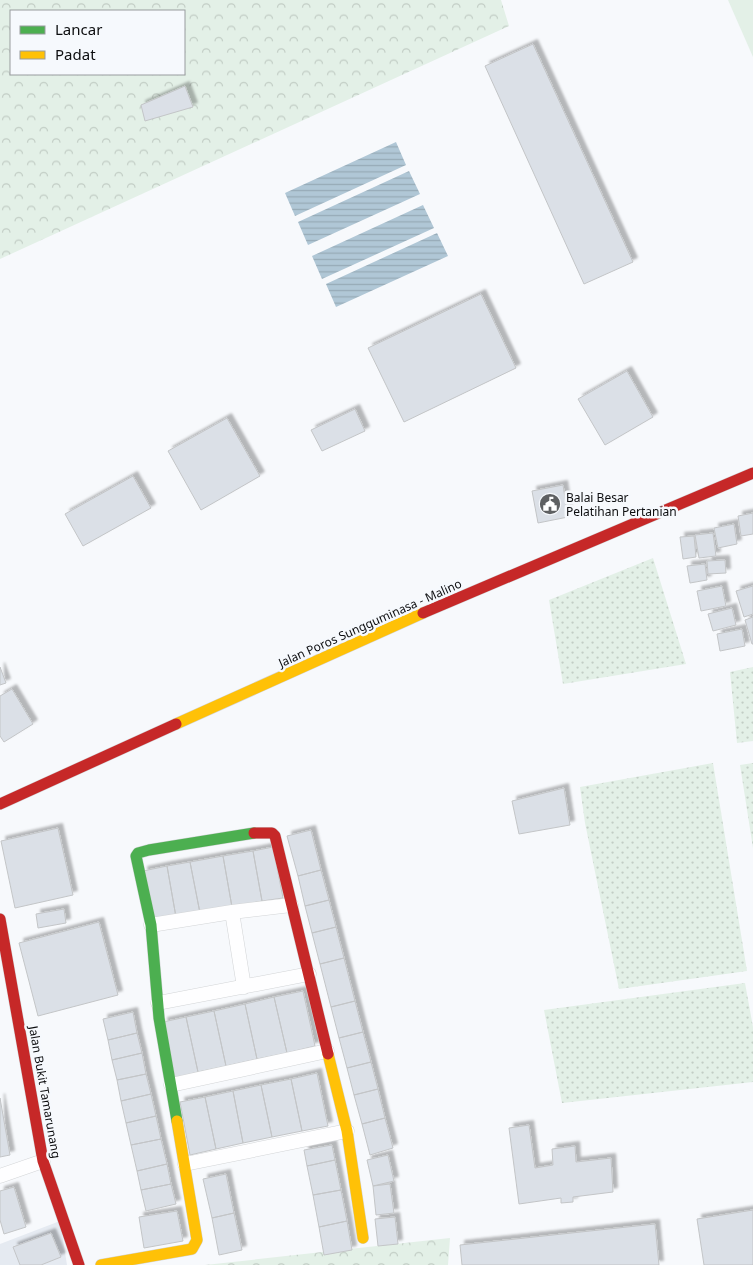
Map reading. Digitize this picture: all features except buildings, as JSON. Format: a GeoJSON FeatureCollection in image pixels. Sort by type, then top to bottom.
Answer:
{"type":"FeatureCollection","features":[{"type":"Feature","properties":{"kind":"street","name":"Jalan Poros Sungguminasa - Malino"},"geometry":{"type":"LineString","coordinates":[[0,804],[373,634],[753,474]]}},
{"type":"Feature","properties":{"kind":"street"},"geometry":{"type":"LineString","coordinates":[[101,1265],[192,1249],[197,1243],[158,1003],[151,925],[136,859],[138,853],[157,848],[245,834],[272,832],[276,836],[291,905],[347,1131],[362,1238]]}},
{"type":"Feature","properties":{"kind":"street"},"geometry":{"type":"LineString","coordinates":[[151,925],[291,905]]}},
{"type":"Feature","properties":{"kind":"street"},"geometry":{"type":"LineString","coordinates":[[232,912],[244,987]]}},
{"type":"Feature","properties":{"kind":"street","name":"Jalan Bukit Tamarunang"},"geometry":{"type":"LineString","coordinates":[[0,919],[43,1162],[78,1265]]}},
{"type":"Feature","properties":{"kind":"street"},"geometry":{"type":"LineString","coordinates":[[158,1003],[309,974]]}},
{"type":"Feature","properties":{"kind":"street"},"geometry":{"type":"LineString","coordinates":[[171,1085],[327,1052]]}},
{"type":"Feature","properties":{"kind":"street"},"geometry":{"type":"LineString","coordinates":[[185,1164],[347,1131]]}},
{"type":"Feature","properties":{"kind":"street"},"geometry":{"type":"LineString","coordinates":[[0,1176],[43,1162]]}},
{"type":"Feature","properties":{"kind":"shaded area"},"geometry":{"type":"Polygon","coordinates":[[[60,1221],[67,1265],[0,1265],[0,1244],[60,1221]]]}},
{"type":"Feature","properties":{"kind":"green space"},"geometry":{"type":"Polygon","coordinates":[[[0,0],[501,0],[509,26],[0,259],[0,0]]]}},
{"type":"Feature","properties":{"kind":"green space"},"geometry":{"type":"Polygon","coordinates":[[[728,0],[753,0],[753,57],[728,0]]]}},
{"type":"Feature","properties":{"kind":"green space"},"geometry":{"type":"Polygon","coordinates":[[[653,558],[686,664],[563,684],[549,600],[653,558]]]}},
{"type":"Feature","properties":{"kind":"green space"},"geometry":{"type":"Polygon","coordinates":[[[753,667],[753,741],[737,743],[730,672],[753,667]]]}},
{"type":"Feature","properties":{"kind":"green space"},"geometry":{"type":"Polygon","coordinates":[[[713,763],[747,971],[619,989],[585,823],[580,787],[713,763]]]}},
{"type":"Feature","properties":{"kind":"green space"},"geometry":{"type":"Polygon","coordinates":[[[753,763],[753,848],[740,765],[753,763]]]}},
{"type":"Feature","properties":{"kind":"green space"},"geometry":{"type":"Polygon","coordinates":[[[745,983],[753,1027],[753,1082],[562,1103],[544,1010],[745,983]]]}},
{"type":"Feature","properties":{"kind":"green space"},"geometry":{"type":"Polygon","coordinates":[[[450,1238],[448,1265],[205,1265],[450,1238]]]}},
{"type":"Feature","properties":{"kind":"water"},"geometry":{"type":"Polygon","coordinates":[[[396,142],[406,165],[295,216],[285,193],[396,142]]]}},
{"type":"Feature","properties":{"kind":"water"},"geometry":{"type":"Polygon","coordinates":[[[409,171],[420,194],[308,245],[298,222],[409,171]]]}},
{"type":"Feature","properties":{"kind":"water"},"geometry":{"type":"Polygon","coordinates":[[[423,205],[434,228],[322,279],[312,256],[423,205]]]}},
{"type":"Feature","properties":{"kind":"water"},"geometry":{"type":"Polygon","coordinates":[[[437,233],[448,256],[336,307],[326,284],[437,233]]]}},
{"type":"Feature","properties":{"kind":"traffic: fast"},"geometry":{"type":"LineString","coordinates":[[177,1121],[159,1018],[151,925],[136,856],[138,853],[149,850],[254,833]]}},
{"type":"Feature","properties":{"kind":"traffic: slow"},"geometry":{"type":"LineString","coordinates":[[176,724],[423,613]]}},
{"type":"Feature","properties":{"kind":"traffic: slow"},"geometry":{"type":"LineString","coordinates":[[328,1054],[347,1131],[363,1238]]}},
{"type":"Feature","properties":{"kind":"traffic: slow"},"geometry":{"type":"LineString","coordinates":[[101,1265],[192,1249],[197,1240],[177,1121]]}},
{"type":"Feature","properties":{"kind":"traffic: jam"},"geometry":{"type":"LineString","coordinates":[[423,613],[753,473]]}},
{"type":"Feature","properties":{"kind":"traffic: jam"},"geometry":{"type":"LineString","coordinates":[[0,804],[176,724]]}},
{"type":"Feature","properties":{"kind":"traffic: jam"},"geometry":{"type":"LineString","coordinates":[[254,833],[272,833],[275,836],[328,1054]]}},
{"type":"Feature","properties":{"kind":"traffic: jam"},"geometry":{"type":"LineString","coordinates":[[0,919],[43,1161],[79,1265]]}},
{"type":"Feature","properties":{"kind":"place","name":"Balai Besar Pelatihan Pertanian"},"geometry":{"type":"Point","coordinates":[550,504]}}]}
